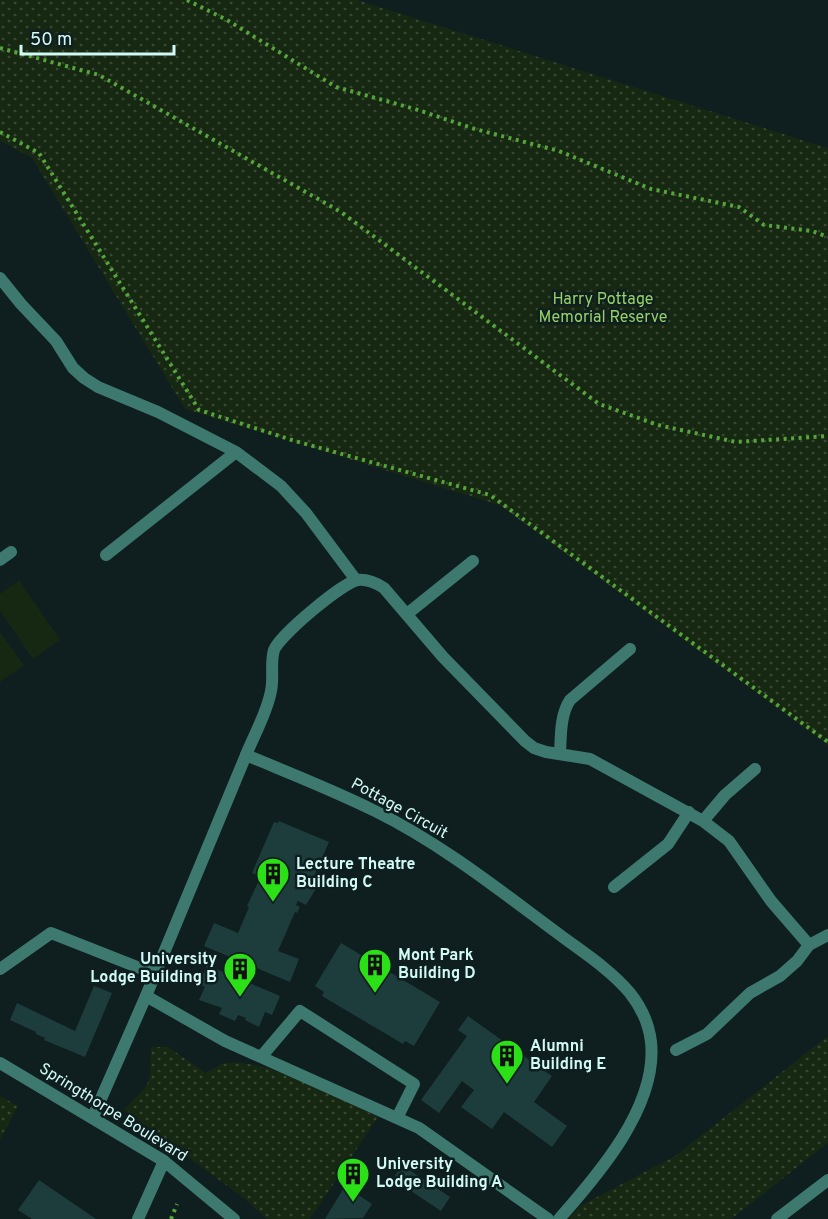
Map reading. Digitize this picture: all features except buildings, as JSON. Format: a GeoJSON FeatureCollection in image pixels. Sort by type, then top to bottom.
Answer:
{"type":"FeatureCollection","features":[{"type":"Feature","properties":{"kind":"street"},"geometry":{"type":"LineString","coordinates":[[0,278],[56,341],[73,368],[84,378],[98,387],[158,412],[236,452],[281,486],[306,513],[356,580]]}},
{"type":"Feature","properties":{"kind":"street"},"geometry":{"type":"LineString","coordinates":[[106,555],[236,452]]}},
{"type":"Feature","properties":{"kind":"street"},"geometry":{"type":"LineString","coordinates":[[0,560],[11,552]]}},
{"type":"Feature","properties":{"kind":"street"},"geometry":{"type":"LineString","coordinates":[[406,614],[473,561]]}},
{"type":"Feature","properties":{"kind":"street"},"geometry":{"type":"LineString","coordinates":[[93,1117],[146,996],[271,694],[275,649],[294,625],[356,580],[375,582],[384,588],[450,665],[513,731],[534,748],[590,759],[689,812],[729,841],[771,901],[809,945]]}},
{"type":"Feature","properties":{"kind":"street"},"geometry":{"type":"LineString","coordinates":[[560,754],[565,707],[570,700],[630,650]]}},
{"type":"Feature","properties":{"kind":"street","name":"Pottage Circuit"},"geometry":{"type":"LineString","coordinates":[[246,755],[376,811],[431,843],[497,888],[614,977],[638,1005],[646,1022],[651,1042],[651,1063],[642,1095],[632,1122],[617,1146],[559,1219]]}},
{"type":"Feature","properties":{"kind":"street"},"geometry":{"type":"LineString","coordinates":[[703,821],[725,795],[755,769]]}},
{"type":"Feature","properties":{"kind":"street"},"geometry":{"type":"LineString","coordinates":[[614,887],[668,844],[689,812]]}},
{"type":"Feature","properties":{"kind":"street"},"geometry":{"type":"LineString","coordinates":[[0,969],[51,933],[154,975]]}},
{"type":"Feature","properties":{"kind":"street"},"geometry":{"type":"LineString","coordinates":[[676,1050],[707,1034],[750,993],[788,970],[809,945],[828,935]]}},
{"type":"Feature","properties":{"kind":"street"},"geometry":{"type":"LineString","coordinates":[[146,996],[225,1041],[419,1128],[548,1219]]}},
{"type":"Feature","properties":{"kind":"street"},"geometry":{"type":"LineString","coordinates":[[261,1057],[300,1011],[414,1084],[397,1118]]}},
{"type":"Feature","properties":{"kind":"street","name":"Springthorpe Boulevard"},"geometry":{"type":"LineString","coordinates":[[0,1063],[164,1161],[234,1219]]}},
{"type":"Feature","properties":{"kind":"street"},"geometry":{"type":"LineString","coordinates":[[138,1219],[164,1161]]}},
{"type":"Feature","properties":{"kind":"street"},"geometry":{"type":"LineString","coordinates":[[783,1217],[828,1180]]}},
{"type":"Feature","properties":{"kind":"path"},"geometry":{"type":"LineString","coordinates":[[188,0],[227,20],[336,87],[475,129],[559,151],[651,189],[739,207],[764,225],[812,231],[828,237]]}},
{"type":"Feature","properties":{"kind":"path"},"geometry":{"type":"LineString","coordinates":[[0,48],[99,75],[341,212],[599,404],[658,425],[736,442],[828,436]]}},
{"type":"Feature","properties":{"kind":"path"},"geometry":{"type":"LineString","coordinates":[[0,132],[39,153],[199,410],[295,441],[490,495],[828,742]]}},
{"type":"Feature","properties":{"kind":"path"},"geometry":{"type":"LineString","coordinates":[[171,1219],[177,1204]]}},
{"type":"Feature","properties":{"kind":"green space","name":"Harry Pottage Memorial Reserve"},"geometry":{"type":"Polygon","coordinates":[[[0,0],[357,0],[828,148],[828,745],[499,505],[185,409],[32,158],[0,141],[0,0]]]}},
{"type":"Feature","properties":{"kind":"green space"},"geometry":{"type":"Polygon","coordinates":[[[19,580],[60,640],[33,659],[0,611],[0,594],[19,580]]]}},
{"type":"Feature","properties":{"kind":"green space"},"geometry":{"type":"Polygon","coordinates":[[[0,632],[24,665],[0,682],[0,632]]]}},
{"type":"Feature","properties":{"kind":"green space"},"geometry":{"type":"Polygon","coordinates":[[[828,1036],[828,1143],[731,1219],[568,1219],[580,1206],[675,1156],[828,1036]]]}},
{"type":"Feature","properties":{"kind":"green space"},"geometry":{"type":"Polygon","coordinates":[[[151,1047],[168,1047],[206,1073],[222,1064],[238,1062],[257,1065],[301,1080],[378,1117],[310,1219],[267,1219],[245,1199],[124,1110],[147,1085],[150,1074],[151,1047]]]}},
{"type":"Feature","properties":{"kind":"green space"},"geometry":{"type":"Polygon","coordinates":[[[0,1096],[18,1106],[0,1140],[0,1096]]]}},
{"type":"Feature","properties":{"kind":"place","name":"Lecture Theatre Building C"},"geometry":{"type":"Point","coordinates":[273,903]}},
{"type":"Feature","properties":{"kind":"place","name":"Mont Park Building D"},"geometry":{"type":"Point","coordinates":[375,994]}},
{"type":"Feature","properties":{"kind":"place","name":"University Lodge Building B"},"geometry":{"type":"Point","coordinates":[240,998]}},
{"type":"Feature","properties":{"kind":"place","name":"Alumni Building E"},"geometry":{"type":"Point","coordinates":[507,1085]}},
{"type":"Feature","properties":{"kind":"place","name":"University Lodge Building A"},"geometry":{"type":"Point","coordinates":[353,1203]}}]}
